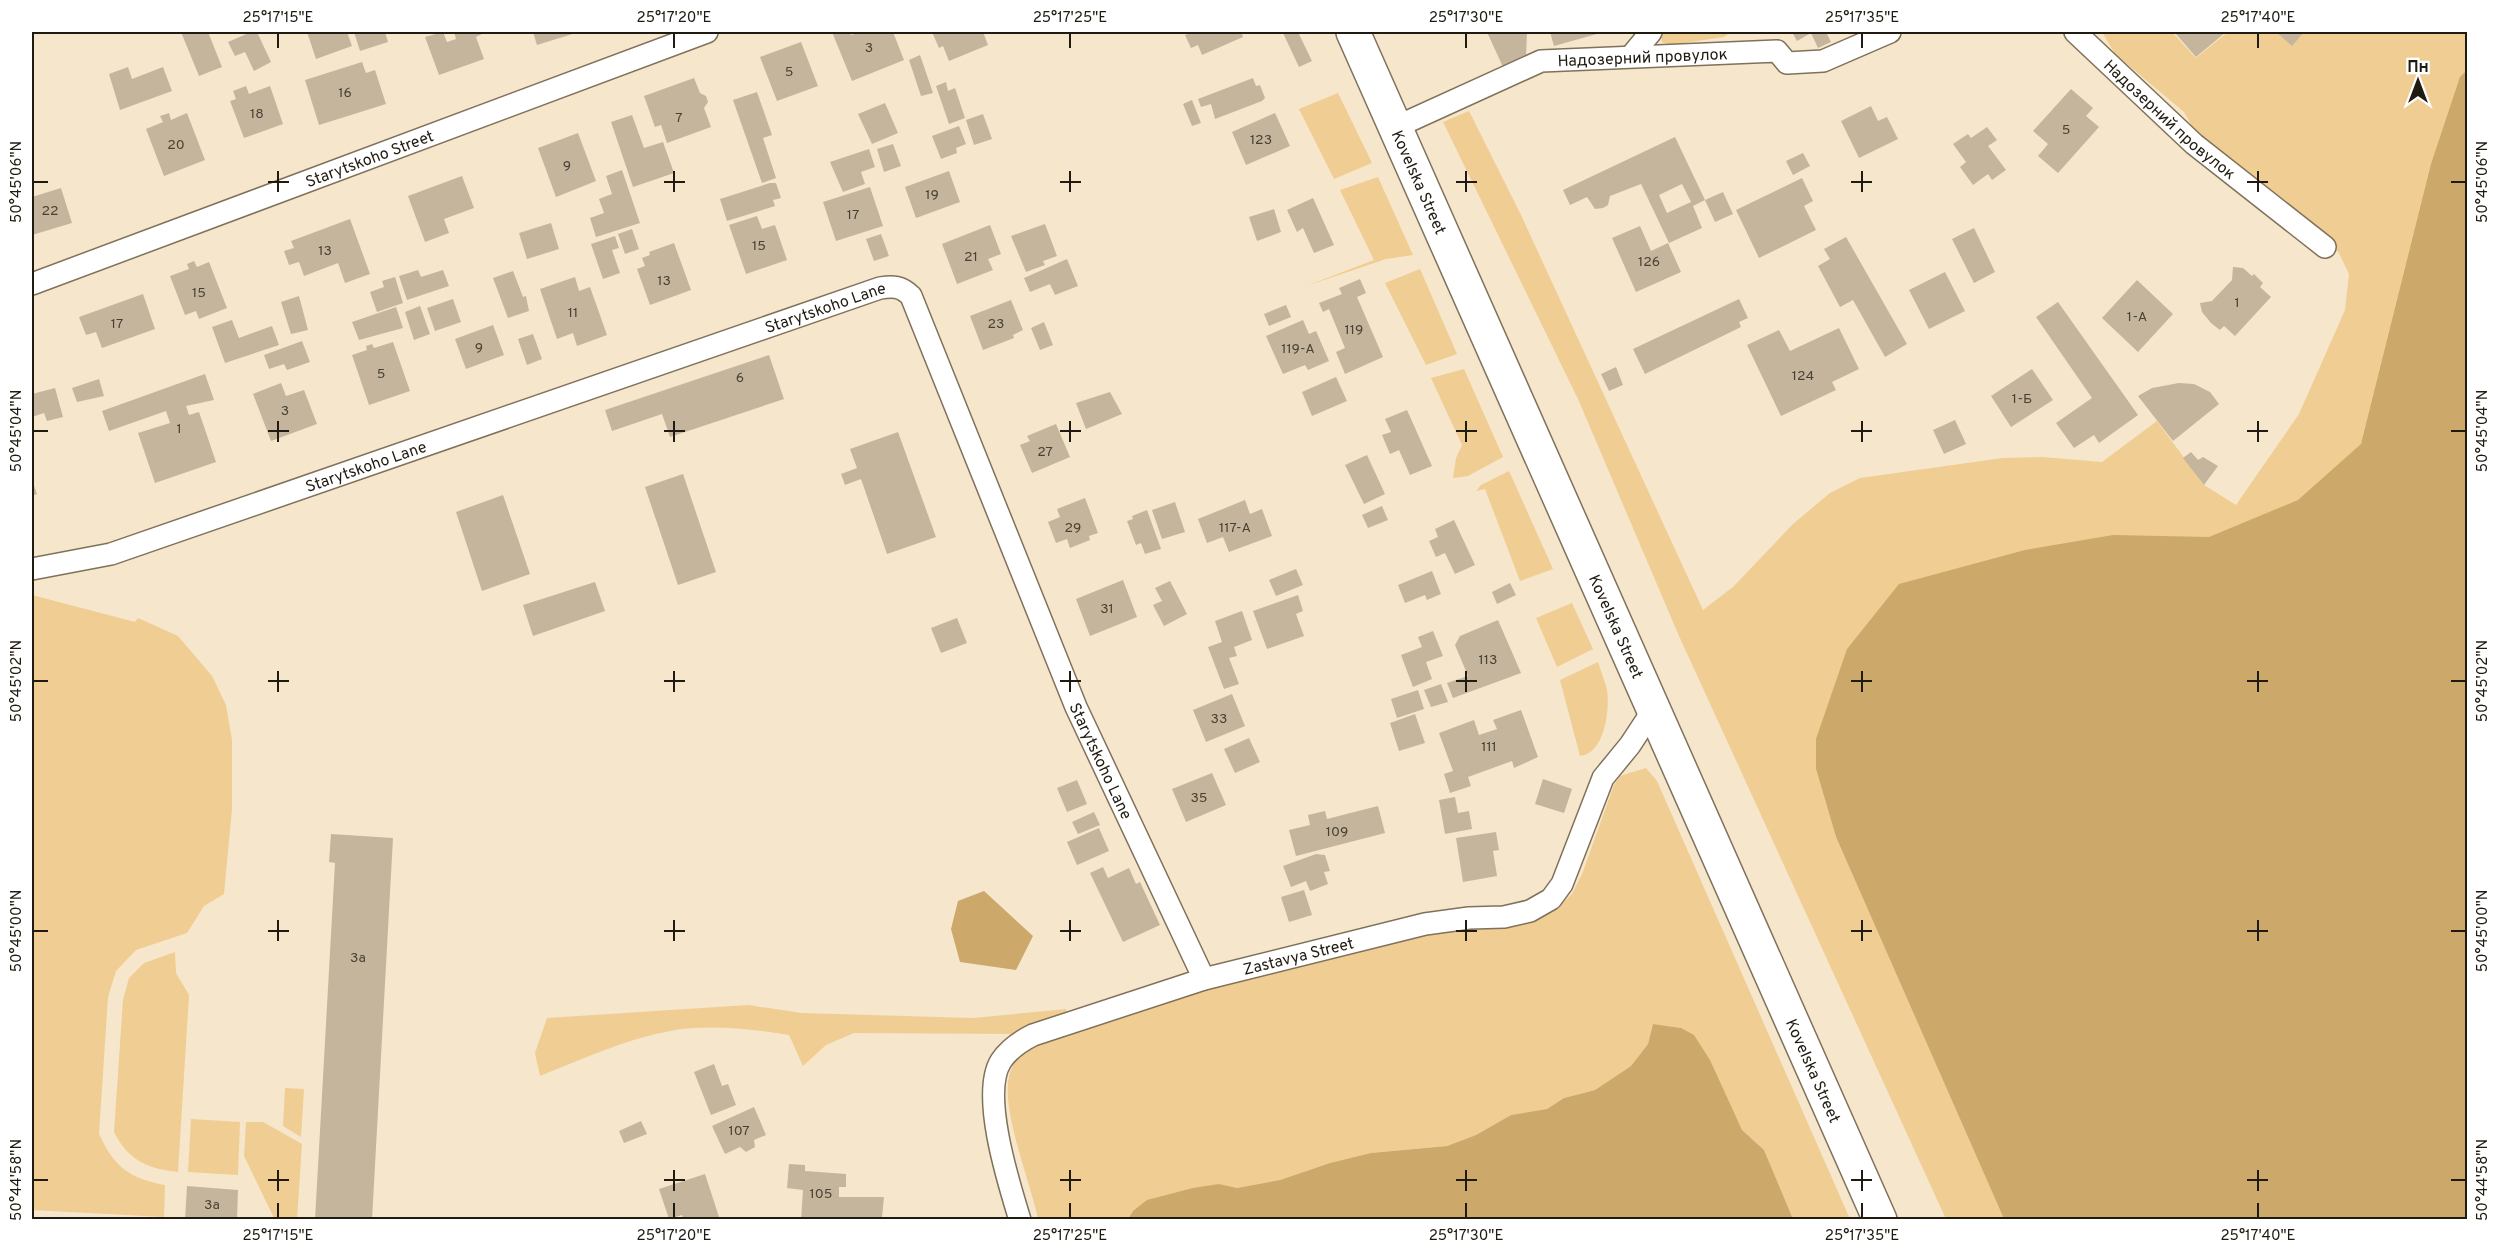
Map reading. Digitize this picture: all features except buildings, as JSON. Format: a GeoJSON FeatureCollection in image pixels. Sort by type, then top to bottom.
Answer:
{"type":"FeatureCollection","features":[{"type":"Feature","properties":{"kind":"main road","name":"Kovelska Street"},"geometry":{"type":"LineString","coordinates":[[1353,32],[1880,1220]]}},
{"type":"Feature","properties":{"kind":"street","name":"Starytskoho Street"},"geometry":{"type":"LineString","coordinates":[[32,284],[707,32]]}},
{"type":"Feature","properties":{"kind":"street"},"geometry":{"type":"LineString","coordinates":[[1632,56],[1651,32]]}},
{"type":"Feature","properties":{"kind":"street","name":"Надозерний провулок"},"geometry":{"type":"LineString","coordinates":[[1396,127],[1541,61],[1777,51],[1787,63],[1823,61],[1890,32]]}},
{"type":"Feature","properties":{"kind":"street","name":"Надозерний провулок"},"geometry":{"type":"LineString","coordinates":[[2075,32],[2194,144],[2325,247]]}},
{"type":"Feature","properties":{"kind":"street","name":"Starytskoho Lane"},"geometry":{"type":"LineString","coordinates":[[32,569],[111,554],[880,288],[894,286],[904,289],[911,296],[1076,707],[1204,979]]}},
{"type":"Feature","properties":{"kind":"street","name":"Zastavya Street"},"geometry":{"type":"LineString","coordinates":[[1020,1220],[996,1126],[994,1091],[1000,1062],[1009,1051],[1033,1035],[1204,979],[1425,924],[1469,918],[1504,917],[1530,910],[1551,899],[1562,884],[1603,778],[1630,745],[1654,707]]}},
{"type":"Feature","properties":{"kind":"shaded area"},"geometry":{"type":"Polygon","coordinates":[[[1661,32],[1731,32],[1724,37],[1670,45],[1662,42],[1661,32]]]}},
{"type":"Feature","properties":{"kind":"shaded area"},"geometry":{"type":"Polygon","coordinates":[[[2102,32],[2172,32],[2196,58],[2228,32],[2276,32],[2292,45],[2304,32],[2467,32],[2467,236],[2385,510],[1816,769],[1836,837],[2004,1219],[1946,1219],[1679,636],[1578,399],[1443,122],[1469,111],[1521,215],[1703,610],[1733,587],[1793,524],[1830,493],[1860,478],[2003,458],[2042,457],[2102,462],[2157,421],[2204,485],[2236,505],[2299,414],[2345,310],[2349,274],[2339,253],[2330,243],[2198,137],[2184,112],[2115,54],[2102,32]]]}},
{"type":"Feature","properties":{"kind":"shaded area"},"geometry":{"type":"Polygon","coordinates":[[[2467,70],[2467,1219],[2004,1219],[1836,837],[1816,769],[1816,739],[1847,649],[1899,584],[2025,550],[2113,535],[2209,537],[2298,500],[2361,444],[2431,164],[2460,77],[2467,70]]]}},
{"type":"Feature","properties":{"kind":"shaded area"},"geometry":{"type":"Polygon","coordinates":[[[1338,93],[1372,163],[1334,179],[1299,109],[1338,93]]]}},
{"type":"Feature","properties":{"kind":"shaded area"},"geometry":{"type":"Polygon","coordinates":[[[1378,177],[1413,255],[1386,259],[1306,286],[1374,260],[1340,190],[1378,177]]]}},
{"type":"Feature","properties":{"kind":"shaded area"},"geometry":{"type":"Polygon","coordinates":[[[1420,269],[1457,354],[1426,365],[1385,283],[1420,269]]]}},
{"type":"Feature","properties":{"kind":"shaded area"},"geometry":{"type":"Polygon","coordinates":[[[1464,369],[1503,457],[1468,476],[1453,478],[1456,458],[1462,445],[1431,378],[1464,369]]]}},
{"type":"Feature","properties":{"kind":"shaded area"},"geometry":{"type":"Polygon","coordinates":[[[1509,471],[1553,569],[1520,581],[1485,489],[1476,491],[1481,485],[1509,471]]]}},
{"type":"Feature","properties":{"kind":"shaded area"},"geometry":{"type":"Polygon","coordinates":[[[32,595],[135,622],[138,618],[178,636],[212,676],[226,705],[232,740],[232,809],[224,894],[204,906],[187,933],[136,950],[116,971],[108,997],[99,1134],[111,1155],[124,1170],[142,1179],[165,1185],[164,1217],[32,1210],[32,595]]]}},
{"type":"Feature","properties":{"kind":"shaded area"},"geometry":{"type":"Polygon","coordinates":[[[1572,603],[1593,649],[1557,667],[1536,618],[1572,603]]]}},
{"type":"Feature","properties":{"kind":"shaded area"},"geometry":{"type":"Polygon","coordinates":[[[1598,662],[1607,690],[1606,719],[1595,748],[1580,756],[1560,680],[1598,662]]]}},
{"type":"Feature","properties":{"kind":"shaded area"},"geometry":{"type":"Polygon","coordinates":[[[1646,768],[1657,781],[1850,1219],[1793,1219],[1764,1150],[1742,1130],[1726,1097],[1681,1028],[1653,1024],[1648,1044],[1631,1066],[1595,1090],[1564,1098],[1547,1109],[1511,1115],[1476,1135],[1447,1146],[1371,1153],[1330,1163],[1280,1180],[1237,1188],[1219,1184],[1133,1211],[1128,1219],[1038,1219],[1013,1127],[1008,1091],[1009,1077],[1014,1063],[1030,1047],[1214,982],[1436,928],[1536,918],[1557,908],[1572,894],[1582,874],[1614,785],[1620,776],[1646,768]]]}},
{"type":"Feature","properties":{"kind":"shaded area"},"geometry":{"type":"Polygon","coordinates":[[[984,891],[1033,936],[1016,970],[960,962],[951,929],[958,901],[984,891]]]}},
{"type":"Feature","properties":{"kind":"shaded area"},"geometry":{"type":"Polygon","coordinates":[[[175,952],[176,973],[189,995],[178,1172],[148,1165],[132,1156],[114,1132],[123,1000],[129,978],[144,963],[175,952]]]}},
{"type":"Feature","properties":{"kind":"shaded area"},"geometry":{"type":"Polygon","coordinates":[[[748,1005],[801,1013],[973,1018],[1066,1009],[1066,1020],[1023,1034],[854,1033],[826,1045],[803,1066],[789,1035],[730,1028],[684,1029],[621,1044],[540,1076],[535,1053],[547,1018],[748,1005]]]}},
{"type":"Feature","properties":{"kind":"shaded area"},"geometry":{"type":"Polygon","coordinates":[[[1653,1024],[1681,1028],[1694,1035],[1710,1060],[1742,1130],[1764,1150],[1793,1219],[1128,1219],[1133,1211],[1147,1200],[1219,1184],[1237,1188],[1280,1180],[1330,1163],[1371,1153],[1447,1146],[1476,1135],[1511,1115],[1547,1109],[1564,1098],[1595,1090],[1631,1066],[1648,1044],[1653,1024]]]}},
{"type":"Feature","properties":{"kind":"shaded area"},"geometry":{"type":"Polygon","coordinates":[[[285,1088],[304,1089],[301,1137],[283,1126],[285,1088]]]}},
{"type":"Feature","properties":{"kind":"shaded area"},"geometry":{"type":"Polygon","coordinates":[[[191,1119],[240,1122],[238,1175],[188,1172],[191,1119]]]}},
{"type":"Feature","properties":{"kind":"shaded area"},"geometry":{"type":"Polygon","coordinates":[[[246,1122],[263,1122],[302,1144],[297,1219],[274,1218],[244,1156],[246,1122]]]}}]}
